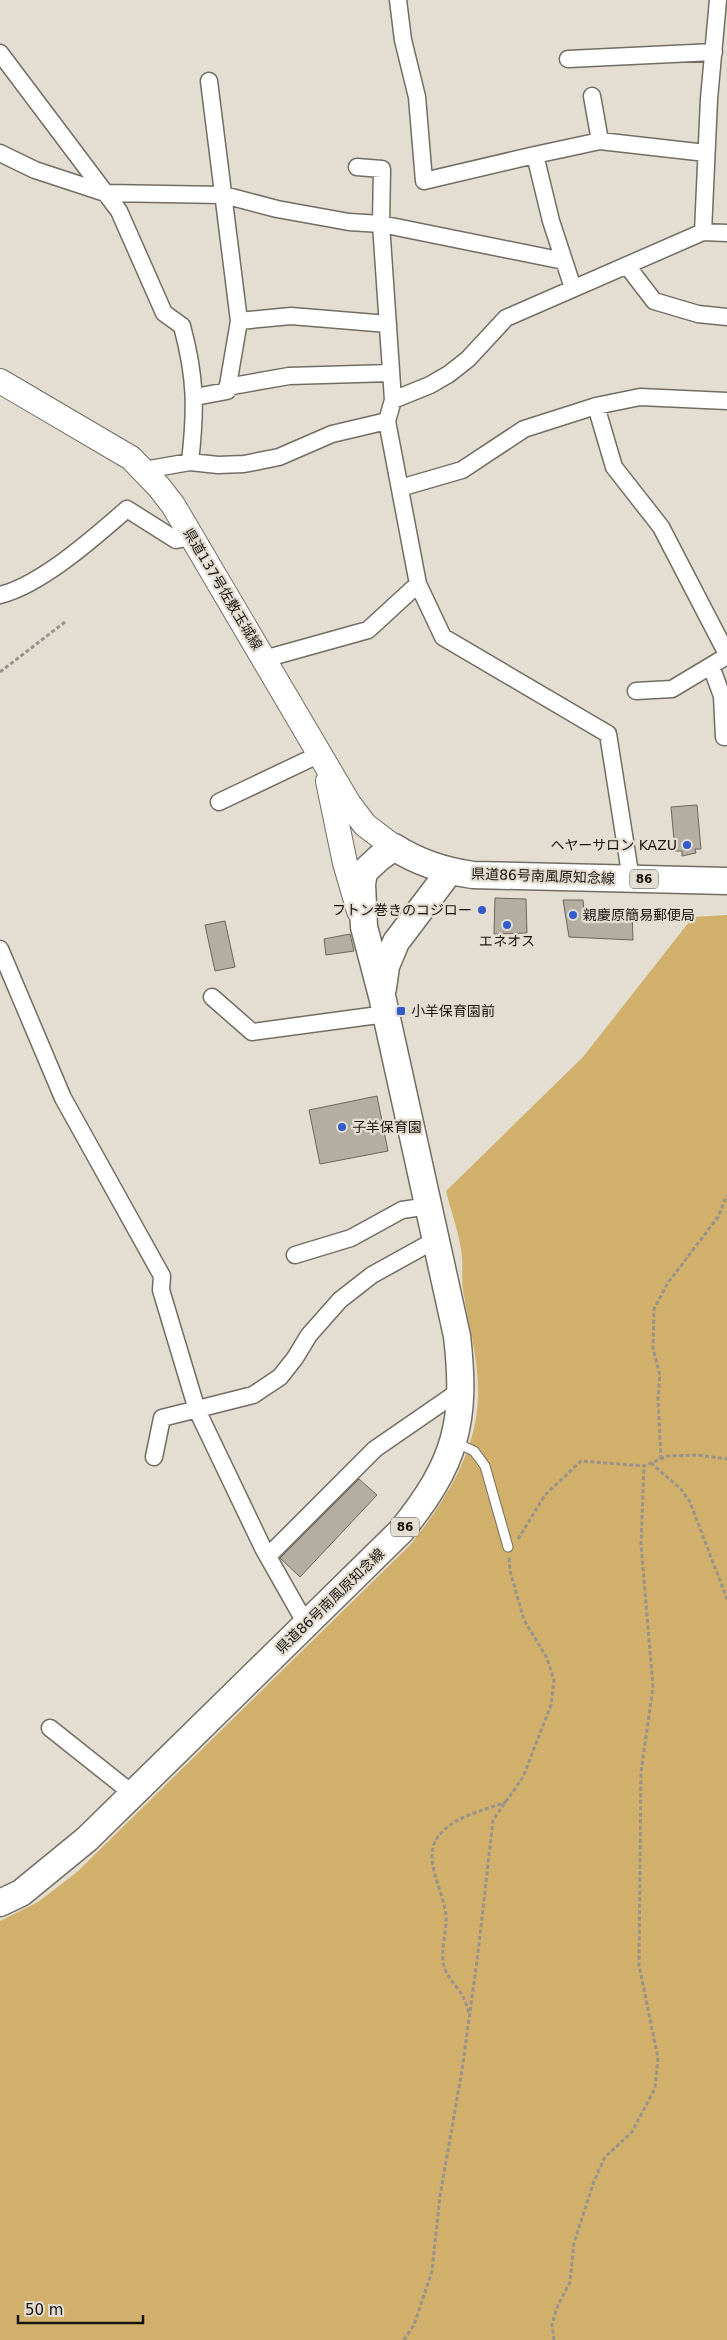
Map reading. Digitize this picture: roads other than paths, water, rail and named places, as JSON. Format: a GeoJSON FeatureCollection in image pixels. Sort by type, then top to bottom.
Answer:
{"type":"FeatureCollection","features":[{"type":"Feature","properties":{"kind":"main road","name":"県道137号佐敷玉城線"},"geometry":{"type":"LineString","coordinates":[[0,381],[114,447],[144,470],[168,499],[192,537],[324,762],[365,825],[394,847]]}},
{"type":"Feature","properties":{"kind":"main road"},"geometry":{"type":"LineString","coordinates":[[324,762],[341,849],[364,927]]}},
{"type":"Feature","properties":{"kind":"main road","name":"県道86号南風原知念線"},"geometry":{"type":"LineString","coordinates":[[0,1903],[21,1894],[61,1862],[133,1794],[401,1531],[423,1505],[440,1476],[454,1442],[462,1389],[457,1336],[384,1005],[364,927],[362,884],[364,872],[394,847],[415,860],[449,872],[490,876],[727,881]]}},
{"type":"Feature","properties":{"kind":"main road","name":"県道86号南風原知念線"},"geometry":{"type":"LineString","coordinates":[[384,1005],[386,966],[396,942],[449,872]]}},
{"type":"Feature","properties":{"kind":"street"},"geometry":{"type":"LineString","coordinates":[[398,0],[403,40],[417,97],[424,181],[600,141],[706,153]]}},
{"type":"Feature","properties":{"kind":"street"},"geometry":{"type":"LineString","coordinates":[[704,232],[706,153],[714,52],[722,27],[718,0]]}},
{"type":"Feature","properties":{"kind":"street"},"geometry":{"type":"LineString","coordinates":[[568,60],[714,52]]}},
{"type":"Feature","properties":{"kind":"street"},"geometry":{"type":"LineString","coordinates":[[0,53],[119,211],[164,313],[182,326],[191,361],[195,397],[190,462]]}},
{"type":"Feature","properties":{"kind":"street"},"geometry":{"type":"LineString","coordinates":[[195,397],[227,391],[239,322],[209,81]]}},
{"type":"Feature","properties":{"kind":"street"},"geometry":{"type":"LineString","coordinates":[[592,96],[600,141]]}},
{"type":"Feature","properties":{"kind":"street"},"geometry":{"type":"LineString","coordinates":[[0,152],[35,170],[105,193],[224,195],[277,209],[349,222],[381,224],[564,261]]}},
{"type":"Feature","properties":{"kind":"street"},"geometry":{"type":"LineString","coordinates":[[535,155],[551,222],[573,288]]}},
{"type":"Feature","properties":{"kind":"street"},"geometry":{"type":"LineString","coordinates":[[357,167],[382,169],[381,224],[393,400],[387,421],[418,584],[443,637],[608,734],[630,879]]}},
{"type":"Feature","properties":{"kind":"street"},"geometry":{"type":"LineString","coordinates":[[393,400],[430,385],[449,374],[468,359],[506,318],[704,232],[727,232]]}},
{"type":"Feature","properties":{"kind":"street"},"geometry":{"type":"LineString","coordinates":[[628,266],[654,301],[698,314],[727,317]]}},
{"type":"Feature","properties":{"kind":"street"},"geometry":{"type":"LineString","coordinates":[[239,322],[291,316],[388,324]]}},
{"type":"Feature","properties":{"kind":"street"},"geometry":{"type":"LineString","coordinates":[[227,387],[289,376],[391,373]]}},
{"type":"Feature","properties":{"kind":"street"},"geometry":{"type":"LineString","coordinates":[[400,488],[462,470],[524,429],[596,406],[640,397],[727,401]]}},
{"type":"Feature","properties":{"kind":"street"},"geometry":{"type":"LineString","coordinates":[[596,406],[614,467],[661,527],[727,655],[672,689],[636,692]]}},
{"type":"Feature","properties":{"kind":"street"},"geometry":{"type":"LineString","coordinates":[[144,470],[190,462],[218,465],[244,464],[279,457],[332,434],[387,421]]}},
{"type":"Feature","properties":{"kind":"street"},"geometry":{"type":"LineString","coordinates":[[0,595],[16,591],[90,542],[128,509],[176,540],[192,537]]}},
{"type":"Feature","properties":{"kind":"street"},"geometry":{"type":"LineString","coordinates":[[264,658],[368,630],[418,584]]}},
{"type":"Feature","properties":{"kind":"street"},"geometry":{"type":"LineString","coordinates":[[711,666],[722,696],[724,738]]}},
{"type":"Feature","properties":{"kind":"street"},"geometry":{"type":"LineString","coordinates":[[219,802],[324,762]]}},
{"type":"Feature","properties":{"kind":"street"},"geometry":{"type":"LineString","coordinates":[[0,949],[63,1098],[162,1276],[161,1290],[198,1410],[268,1556],[306,1624]]}},
{"type":"Feature","properties":{"kind":"street"},"geometry":{"type":"LineString","coordinates":[[212,997],[252,1032],[384,1005]]}},
{"type":"Feature","properties":{"kind":"street"},"geometry":{"type":"LineString","coordinates":[[295,1254],[351,1238],[402,1210],[429,1206]]}},
{"type":"Feature","properties":{"kind":"street"},"geometry":{"type":"LineString","coordinates":[[154,1457],[162,1418],[253,1396],[280,1377],[309,1335],[340,1300],[372,1275],[437,1239]]}},
{"type":"Feature","properties":{"kind":"street"},"geometry":{"type":"LineString","coordinates":[[268,1556],[374,1449],[462,1389]]}},
{"type":"Feature","properties":{"kind":"street"},"geometry":{"type":"LineString","coordinates":[[50,1728],[133,1794]]}},
{"type":"Feature","properties":{"kind":"lane"},"geometry":{"type":"LineString","coordinates":[[454,1442],[474,1451],[485,1466],[508,1547]]}},
{"type":"Feature","properties":{"kind":"place","name":"ヘヤーサロン KAZU"},"geometry":{"type":"Point","coordinates":[687,845]}},
{"type":"Feature","properties":{"kind":"place","name":"フトン巻きのコジロー"},"geometry":{"type":"Point","coordinates":[482,910]}},
{"type":"Feature","properties":{"kind":"place","name":"親慶原簡易郵便局"},"geometry":{"type":"Point","coordinates":[573,915]}},
{"type":"Feature","properties":{"kind":"place","name":"エネオス"},"geometry":{"type":"Point","coordinates":[507,925]}},
{"type":"Feature","properties":{"kind":"place","name":"小羊保育園前"},"geometry":{"type":"Point","coordinates":[401,1011]}},
{"type":"Feature","properties":{"kind":"place","name":"子羊保育園"},"geometry":{"type":"Point","coordinates":[342,1127]}}]}
